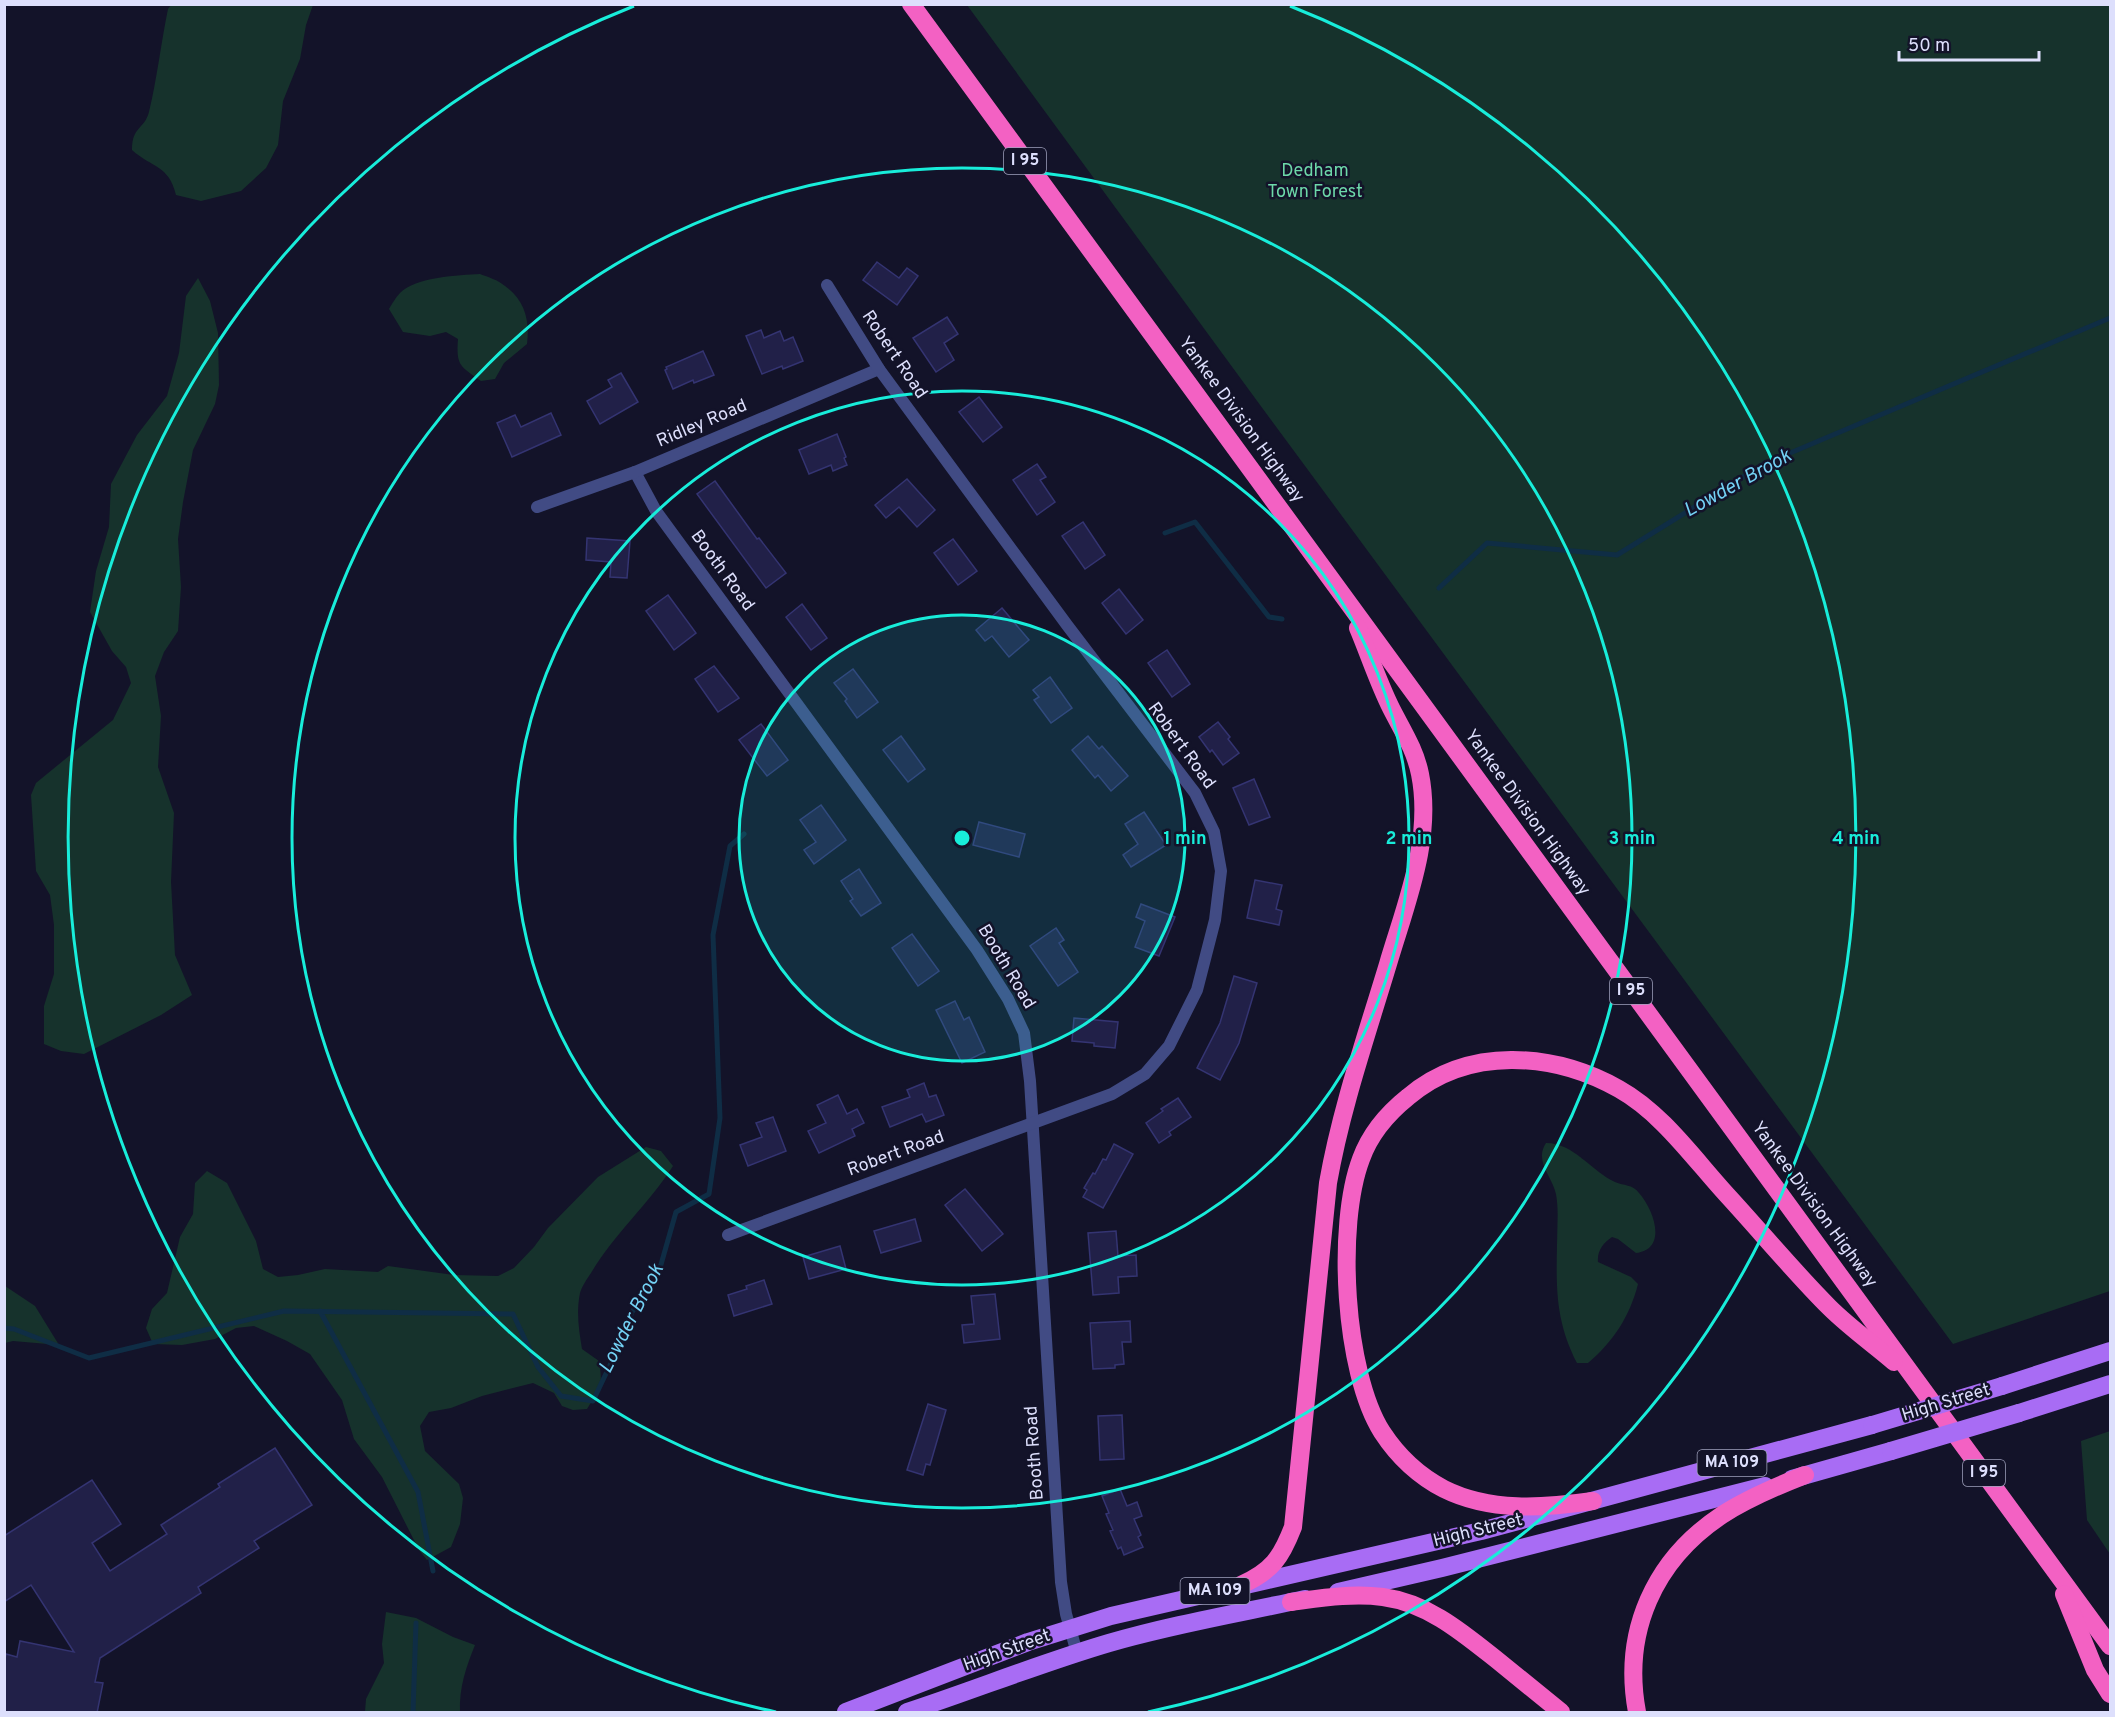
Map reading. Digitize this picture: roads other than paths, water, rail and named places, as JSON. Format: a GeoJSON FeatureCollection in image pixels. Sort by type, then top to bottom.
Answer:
{"type":"FeatureCollection","features":[{"type":"Feature","properties":{"kind":"highway","name":"Yankee Division Highway"},"geometry":{"type":"LineString","coordinates":[[911,4],[2110,1646]]}},
{"type":"Feature","properties":{"kind":"highway"},"geometry":{"type":"LineString","coordinates":[[1241,1585],[1264,1574],[1271,1567],[1285,1549],[1293,1527],[1328,1184],[1348,1096],[1412,883],[1422,837],[1423,807],[1417,761],[1405,731],[1391,708],[1347,602]]}},
{"type":"Feature","properties":{"kind":"highway"},"geometry":{"type":"LineString","coordinates":[[1593,1502],[1543,1507],[1507,1506],[1474,1500],[1443,1488],[1414,1469],[1402,1457],[1382,1432],[1363,1389],[1353,1335],[1346,1271],[1347,1233],[1353,1185],[1362,1157],[1385,1119],[1416,1090],[1454,1069],[1484,1061],[1530,1060],[1590,1075],[1627,1094],[1661,1122],[1831,1309],[1916,1380]]}},
{"type":"Feature","properties":{"kind":"highway"},"geometry":{"type":"LineString","coordinates":[[1637,1713],[1633,1685],[1634,1644],[1647,1604],[1666,1570],[1676,1556],[1698,1534],[1723,1514],[1805,1475]]}},
{"type":"Feature","properties":{"kind":"highway"},"geometry":{"type":"LineString","coordinates":[[2053,1567],[2095,1670],[2110,1694]]}},
{"type":"Feature","properties":{"kind":"highway"},"geometry":{"type":"LineString","coordinates":[[1292,1602],[1351,1595],[1383,1597],[1415,1605],[1431,1612],[1465,1634],[1561,1713]]}},
{"type":"Feature","properties":{"kind":"main road","name":"High Street"},"geometry":{"type":"LineString","coordinates":[[846,1713],[975,1662],[1070,1628],[1145,1607],[1446,1540],[1593,1502],[1872,1425],[2110,1351]]}},
{"type":"Feature","properties":{"kind":"main road","name":"High Street"},"geometry":{"type":"LineString","coordinates":[[917,1711],[1001,1678],[1149,1632],[1460,1564],[1704,1503],[1890,1451],[2110,1384]]}},
{"type":"Feature","properties":{"kind":"street","name":"Robert Road"},"geometry":{"type":"LineString","coordinates":[[728,1235],[1112,1094],[1145,1074],[1169,1046],[1197,990],[1215,920],[1221,871],[1214,832],[1196,793],[1067,625],[879,369],[827,285]]}},
{"type":"Feature","properties":{"kind":"street","name":"Ridley Road"},"geometry":{"type":"LineString","coordinates":[[537,507],[635,472],[879,369]]}},
{"type":"Feature","properties":{"kind":"street","name":"Booth Road"},"geometry":{"type":"LineString","coordinates":[[635,472],[656,511],[964,932],[1008,999],[1024,1033],[1033,1122],[1061,1582],[1077,1653]]}},
{"type":"Feature","properties":{"kind":"street"},"geometry":{"type":"LineString","coordinates":[[914,1688],[917,1711]]}},
{"type":"Feature","properties":{"kind":"waterway","name":"Lowder Brook"},"geometry":{"type":"LineString","coordinates":[[1439,588],[1487,543],[1617,555],[1764,464],[2110,318]]}},
{"type":"Feature","properties":{"kind":"waterway","name":"Lowder Brook"},"geometry":{"type":"LineString","coordinates":[[1165,533],[1195,522],[1269,617],[1282,619]]}},
{"type":"Feature","properties":{"kind":"waterway","name":"Lowder Brook"},"geometry":{"type":"LineString","coordinates":[[4,1328],[14,1329],[89,1358],[284,1311],[513,1314],[538,1367],[561,1396],[593,1401],[632,1312],[658,1275],[676,1212],[709,1194],[720,1118],[713,935],[730,846],[744,834]]}},
{"type":"Feature","properties":{"kind":"waterway"},"geometry":{"type":"LineString","coordinates":[[320,1311],[418,1492],[433,1571]]}},
{"type":"Feature","properties":{"kind":"waterway"},"geometry":{"type":"LineString","coordinates":[[413,1712],[416,1623]]}},
{"type":"Feature","properties":{"kind":"park label","name":"Dedham Town Forest"},"geometry":{"type":"Point","coordinates":[1315,181]}}]}
